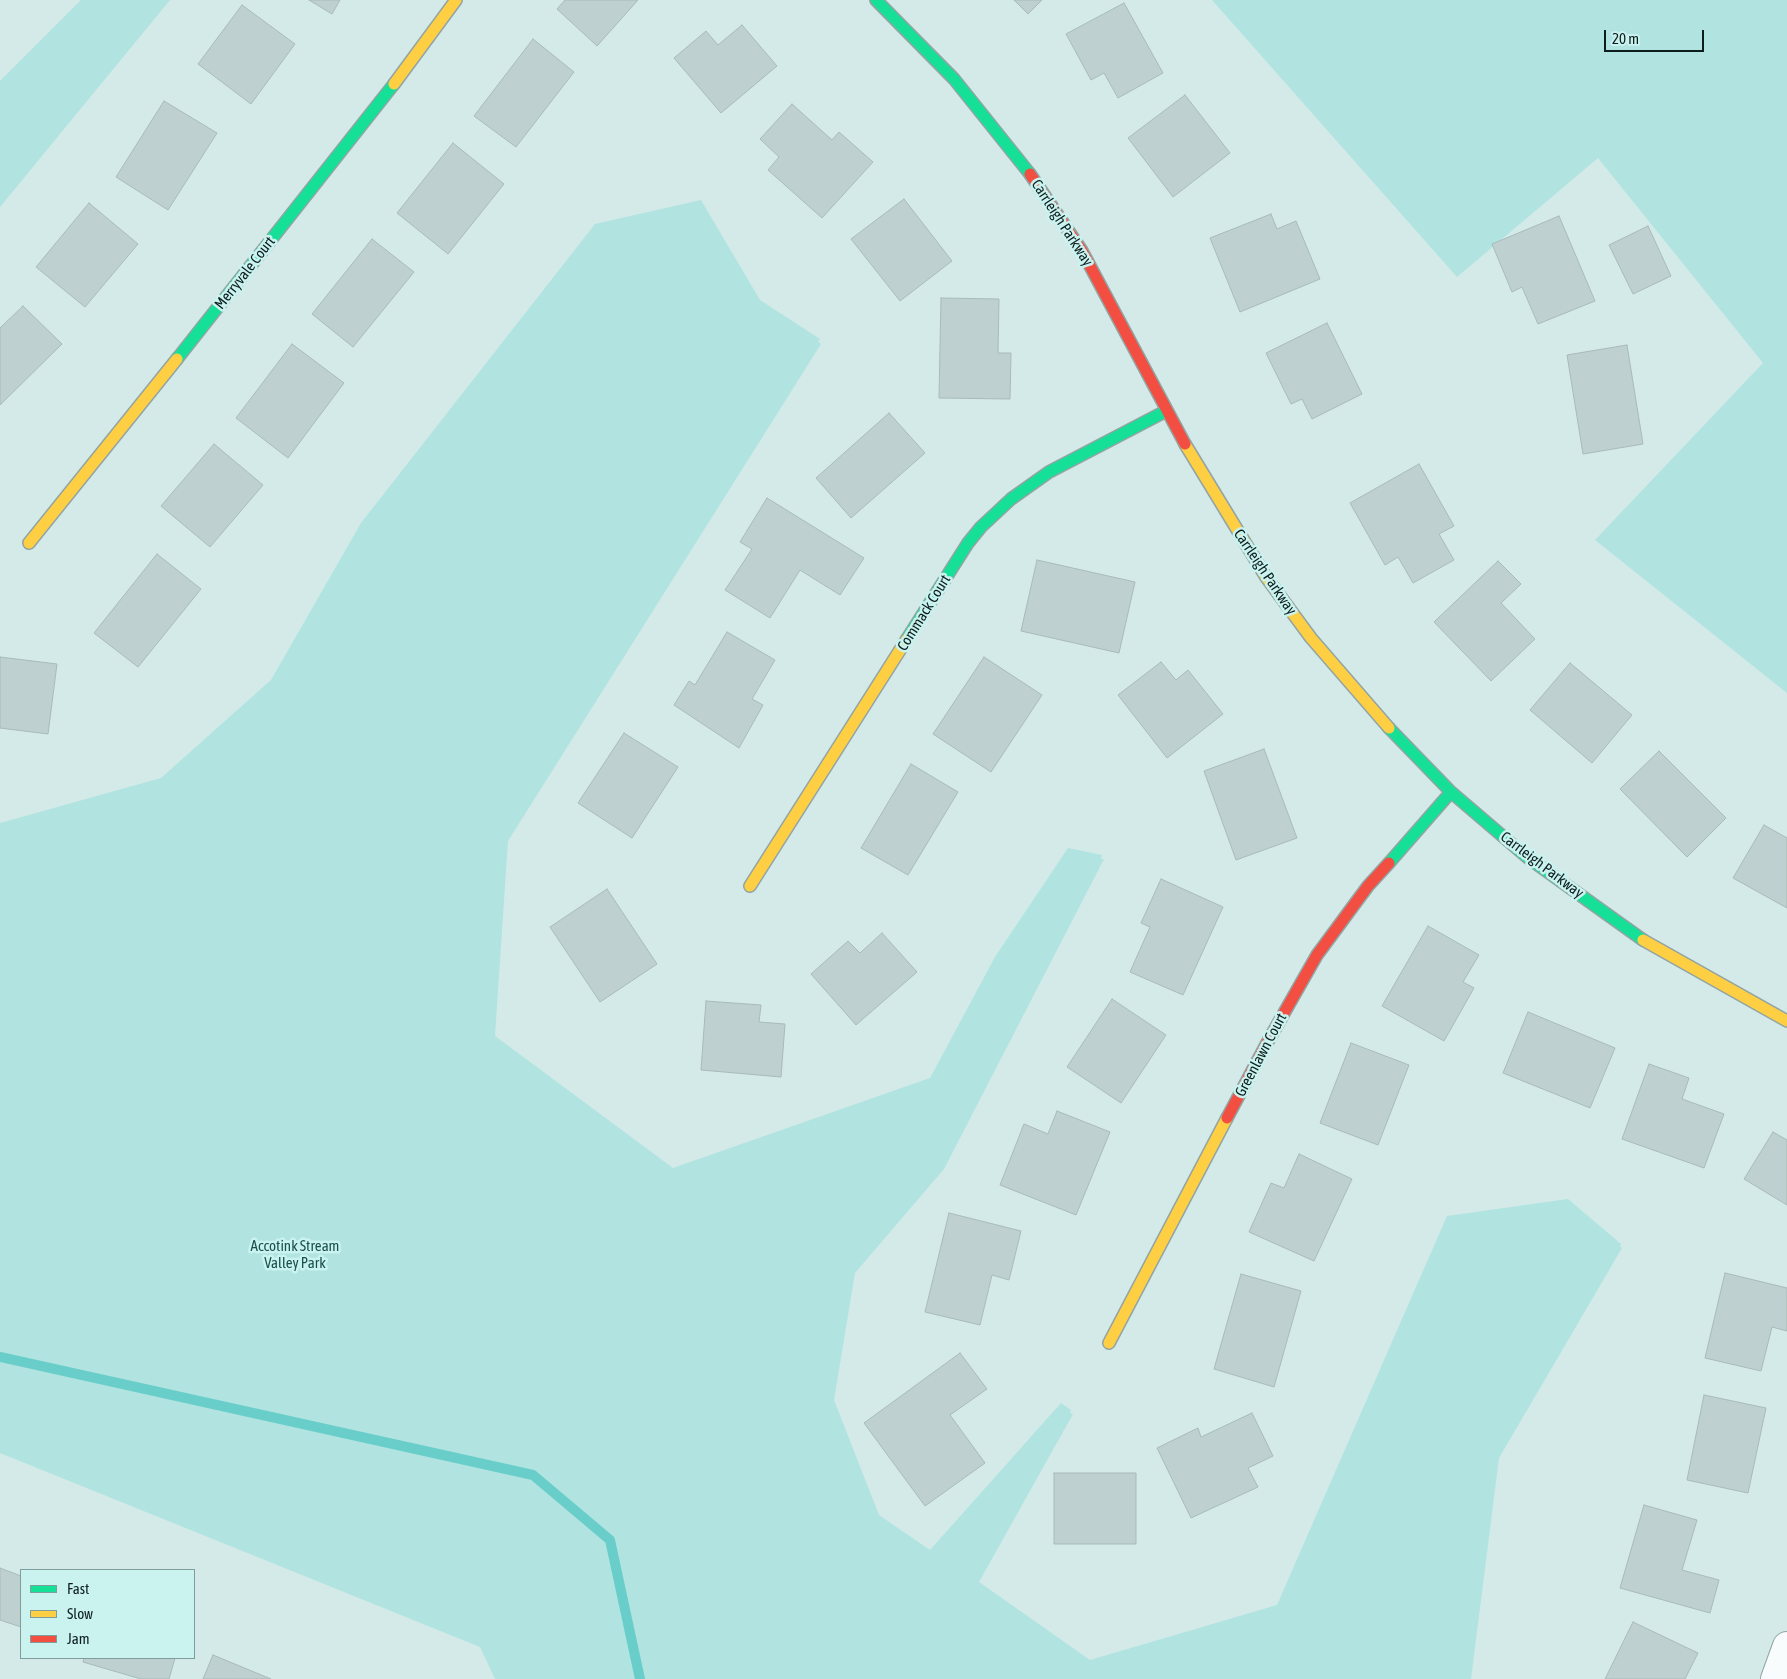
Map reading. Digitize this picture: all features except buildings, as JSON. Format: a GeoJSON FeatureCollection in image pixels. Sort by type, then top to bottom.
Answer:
{"type":"FeatureCollection","features":[{"type":"Feature","properties":{"kind":"street","name":"Merryvale Court"},"geometry":{"type":"LineString","coordinates":[[29,543],[403,74],[456,0]]}},
{"type":"Feature","properties":{"kind":"street","name":"Carrleigh Parkway"},"geometry":{"type":"LineString","coordinates":[[876,0],[954,79],[1022,162],[1082,251],[1166,411],[1203,476],[1266,577],[1300,623],[1391,730],[1452,792],[1527,857],[1639,938],[1787,1021]]}},
{"type":"Feature","properties":{"kind":"street","name":"Commack Court"},"geometry":{"type":"LineString","coordinates":[[750,886],[968,543],[982,527],[1011,499],[1049,472],[1166,411]]}},
{"type":"Feature","properties":{"kind":"street","name":"Greenlawn Court"},"geometry":{"type":"LineString","coordinates":[[1109,1343],[1267,1043],[1317,955],[1368,886],[1452,792]]}},
{"type":"Feature","properties":{"kind":"street"},"geometry":{"type":"LineString","coordinates":[[1775,1679],[1787,1646]]}},
{"type":"Feature","properties":{"kind":"green space"},"geometry":{"type":"Polygon","coordinates":[[[81,0],[170,0],[0,207],[0,81],[81,0]]]}},
{"type":"Feature","properties":{"kind":"green space"},"geometry":{"type":"Polygon","coordinates":[[[1212,0],[1787,0],[1787,693],[1595,540],[1763,363],[1598,158],[1457,277],[1212,0]]]}},
{"type":"Feature","properties":{"kind":"green space","name":"Accotink Stream Valley Park"},"geometry":{"type":"Polygon","coordinates":[[[701,200],[760,300],[820,339],[818,342],[821,344],[508,841],[495,1036],[673,1168],[930,1078],[995,957],[1068,848],[1102,855],[1101,859],[1104,859],[944,1169],[855,1273],[834,1400],[879,1515],[930,1550],[1061,1403],[1071,1410],[1070,1413],[1073,1414],[979,1582],[1090,1660],[1277,1605],[1447,1216],[1568,1199],[1621,1244],[1622,1248],[1499,1458],[1471,1679],[495,1679],[480,1647],[0,1453],[0,823],[161,778],[271,680],[361,523],[595,224],[701,200]]]}},
{"type":"Feature","properties":{"kind":"waterway"},"geometry":{"type":"LineString","coordinates":[[0,1357],[533,1475],[610,1540],[640,1679]]}},
{"type":"Feature","properties":{"kind":"traffic: fast"},"geometry":{"type":"LineString","coordinates":[[876,0],[954,79],[1030,174]]}},
{"type":"Feature","properties":{"kind":"traffic: fast"},"geometry":{"type":"LineString","coordinates":[[177,359],[394,84]]}},
{"type":"Feature","properties":{"kind":"traffic: fast"},"geometry":{"type":"LineString","coordinates":[[907,639],[968,543],[981,527],[1011,499],[1049,472],[1166,411]]}},
{"type":"Feature","properties":{"kind":"traffic: fast"},"geometry":{"type":"LineString","coordinates":[[1389,728],[1451,792],[1527,857],[1643,940]]}},
{"type":"Feature","properties":{"kind":"traffic: fast"},"geometry":{"type":"LineString","coordinates":[[1389,863],[1451,792]]}},
{"type":"Feature","properties":{"kind":"traffic: slow"},"geometry":{"type":"LineString","coordinates":[[394,84],[456,0]]}},
{"type":"Feature","properties":{"kind":"traffic: slow"},"geometry":{"type":"LineString","coordinates":[[29,543],[177,359]]}},
{"type":"Feature","properties":{"kind":"traffic: slow"},"geometry":{"type":"LineString","coordinates":[[1185,444],[1266,577],[1311,638],[1389,728]]}},
{"type":"Feature","properties":{"kind":"traffic: slow"},"geometry":{"type":"LineString","coordinates":[[750,886],[907,639]]}},
{"type":"Feature","properties":{"kind":"traffic: slow"},"geometry":{"type":"LineString","coordinates":[[1643,940],[1787,1021]]}},
{"type":"Feature","properties":{"kind":"traffic: slow"},"geometry":{"type":"LineString","coordinates":[[1109,1343],[1227,1118]]}},
{"type":"Feature","properties":{"kind":"traffic: jam"},"geometry":{"type":"LineString","coordinates":[[1030,174],[1082,251],[1185,444]]}},
{"type":"Feature","properties":{"kind":"traffic: jam"},"geometry":{"type":"LineString","coordinates":[[1227,1118],[1317,955],[1368,886],[1389,863]]}}]}
